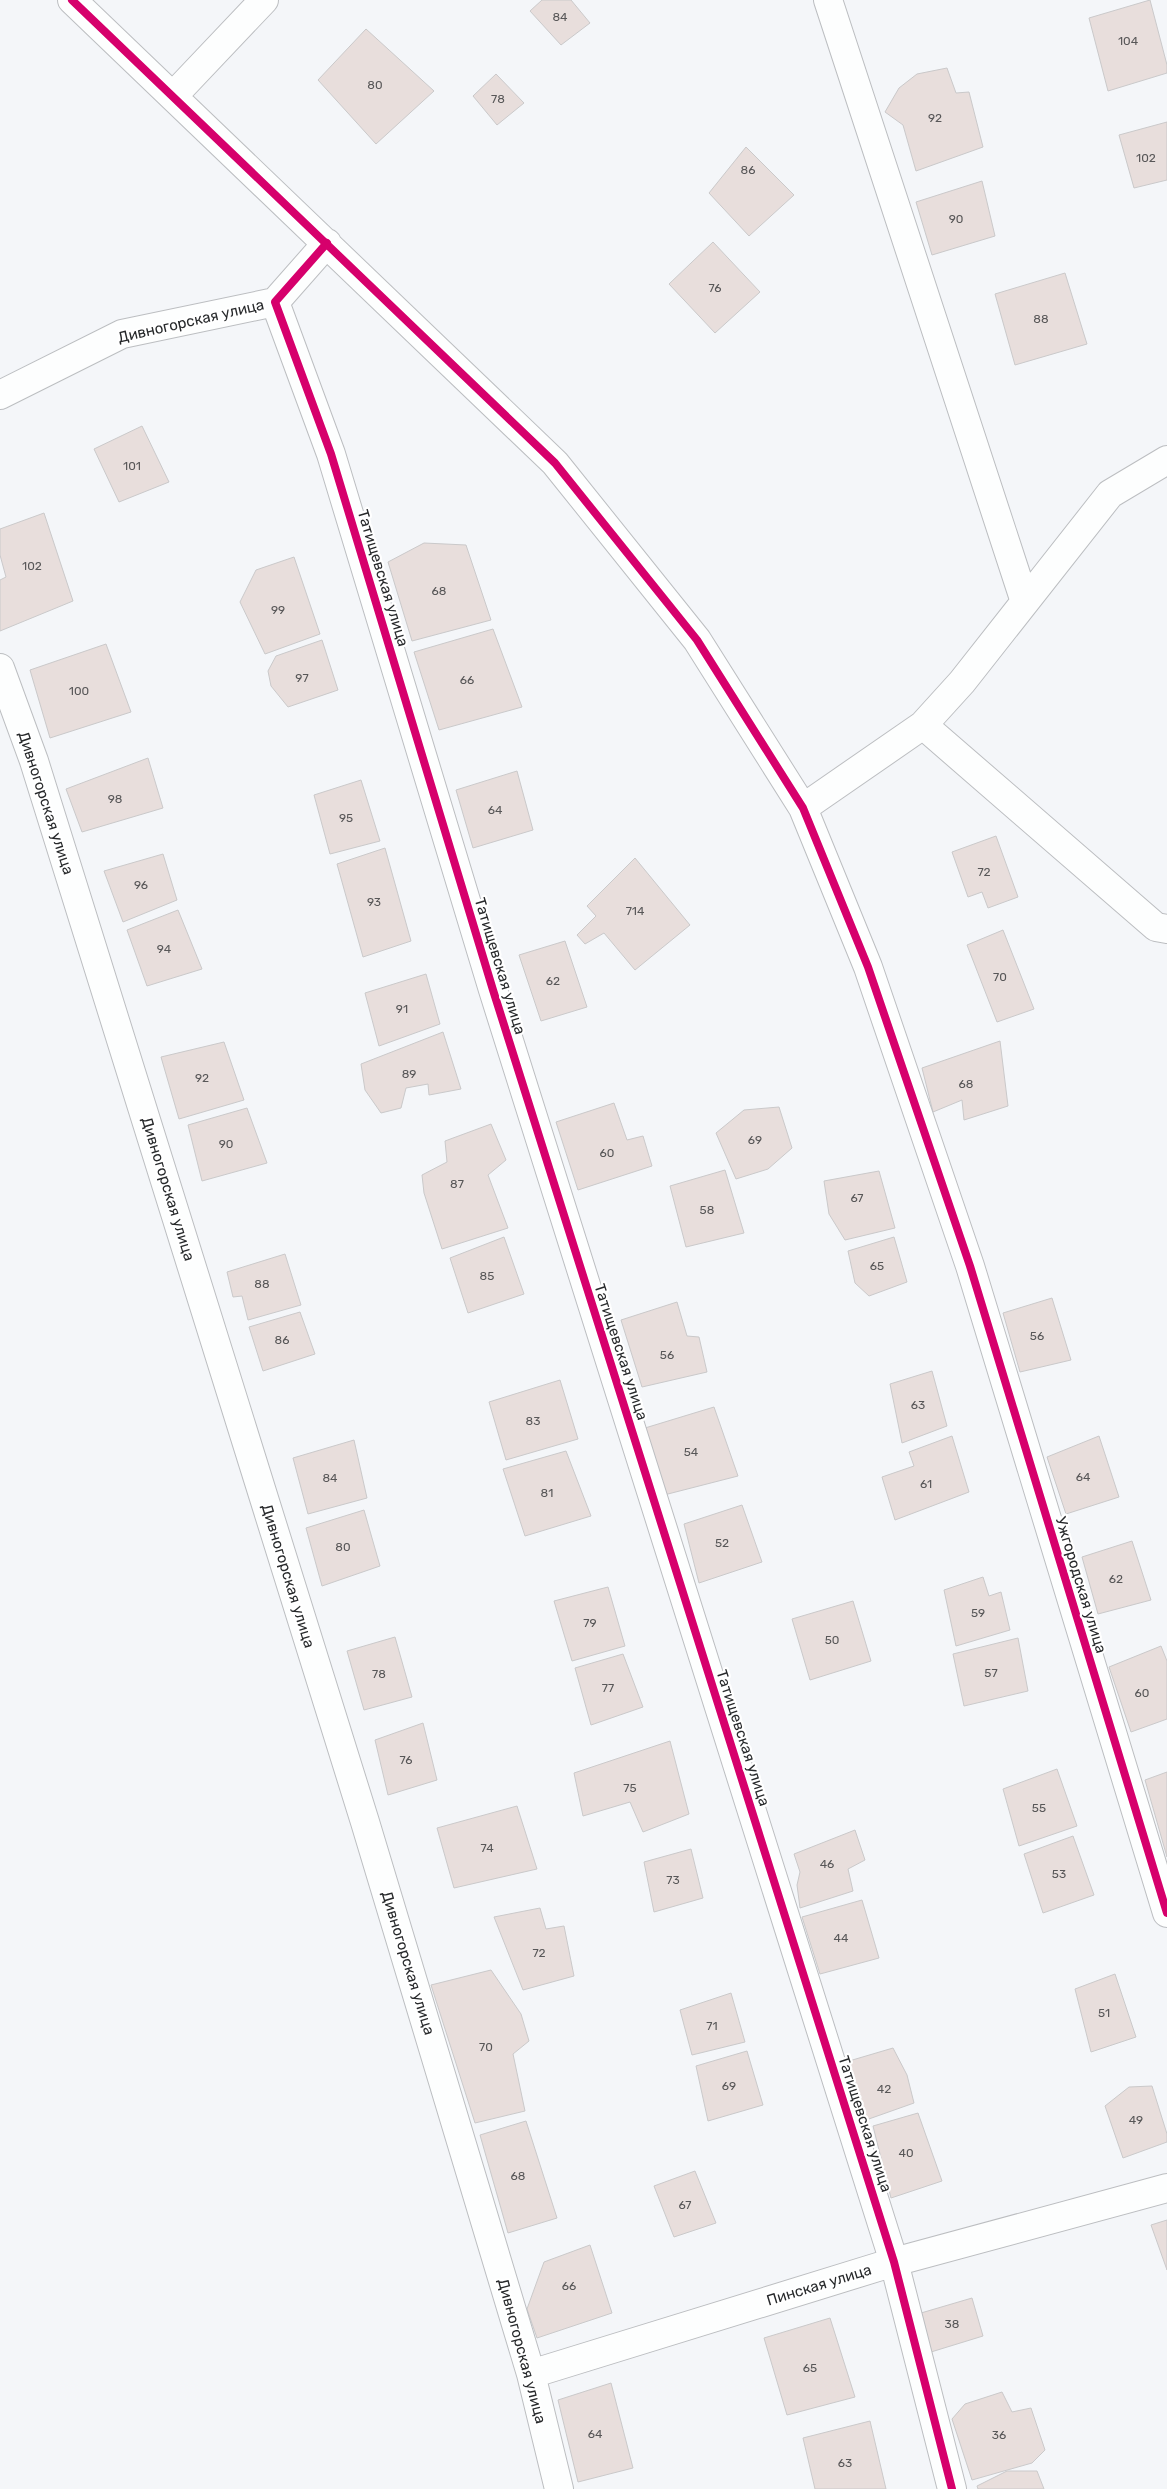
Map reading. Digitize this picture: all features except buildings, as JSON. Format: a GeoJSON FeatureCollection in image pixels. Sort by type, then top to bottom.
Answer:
{"type":"FeatureCollection","features":[{"type":"Feature","properties":{"kind":"street","name":"Ужгородская улица"},"geometry":{"type":"LineString","coordinates":[[72,0],[555,463],[697,640],[803,808],[868,967],[970,1266],[1167,1913]]}},
{"type":"Feature","properties":{"kind":"street"},"geometry":{"type":"LineString","coordinates":[[173,96],[264,0]]}},
{"type":"Feature","properties":{"kind":"street"},"geometry":{"type":"LineString","coordinates":[[828,0],[1025,602]]}},
{"type":"Feature","properties":{"kind":"street"},"geometry":{"type":"LineString","coordinates":[[275,302],[327,243]]}},
{"type":"Feature","properties":{"kind":"street","name":"Дивногорская улица"},"geometry":{"type":"LineString","coordinates":[[0,395],[122,334],[275,302]]}},
{"type":"Feature","properties":{"kind":"street","name":"Татищевская улица"},"geometry":{"type":"LineString","coordinates":[[275,302],[331,454],[492,990],[894,2262],[952,2489]]}},
{"type":"Feature","properties":{"kind":"street"},"geometry":{"type":"LineString","coordinates":[[803,808],[923,725],[962,682],[1110,494],[1167,460]]}},
{"type":"Feature","properties":{"kind":"street","name":"Дивногорская улица"},"geometry":{"type":"LineString","coordinates":[[0,668],[34,762],[351,1775],[531,2374],[559,2489]]}},
{"type":"Feature","properties":{"kind":"street"},"geometry":{"type":"LineString","coordinates":[[923,725],[1156,927],[1167,929]]}},
{"type":"Feature","properties":{"kind":"street","name":"Пинская улица"},"geometry":{"type":"LineString","coordinates":[[531,2374],[894,2262],[1167,2188]]}},
{"type":"Feature","properties":{"kind":"cycle path"},"geometry":{"type":"LineString","coordinates":[[72,0],[555,463],[697,640],[803,808],[868,967],[970,1266],[1167,1913]]}},
{"type":"Feature","properties":{"kind":"cycle path"},"geometry":{"type":"LineString","coordinates":[[327,243],[275,302],[331,454],[493,990],[894,2262],[952,2489]]}}]}
